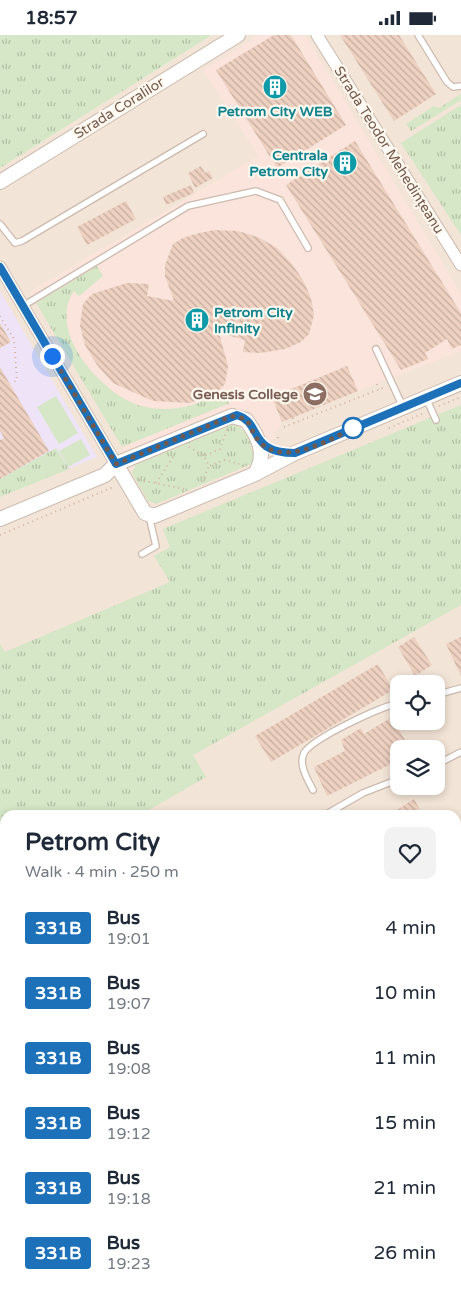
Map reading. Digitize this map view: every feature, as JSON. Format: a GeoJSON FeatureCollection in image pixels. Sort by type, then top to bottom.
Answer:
{"type":"FeatureCollection","features":[{"type":"Feature","properties":{"kind":"street","name":"Strada Coralilor"},"geometry":{"type":"LineString","coordinates":[[0,182],[238,35]]}},
{"type":"Feature","properties":{"kind":"street","name":"Strada Teodor Mehedințeanu"},"geometry":{"type":"LineString","coordinates":[[318,35],[461,265]]}},
{"type":"Feature","properties":{"kind":"street"},"geometry":{"type":"LineString","coordinates":[[0,267],[145,513],[149,516],[165,513],[253,471],[461,383]]}},
{"type":"Feature","properties":{"kind":"street"},"geometry":{"type":"LineString","coordinates":[[0,519],[105,475],[116,464],[232,416],[246,419],[258,440],[262,455],[253,471]]}},
{"type":"Feature","properties":{"kind":"street"},"geometry":{"type":"LineString","coordinates":[[258,440],[272,450],[295,453]]}},
{"type":"Feature","properties":{"kind":"lane"},"geometry":{"type":"LineString","coordinates":[[418,35],[447,82],[453,87],[461,86]]}},
{"type":"Feature","properties":{"kind":"lane"},"geometry":{"type":"LineString","coordinates":[[0,224],[15,243],[22,241],[203,134]]}},
{"type":"Feature","properties":{"kind":"lane"},"geometry":{"type":"LineString","coordinates":[[23,306],[188,206],[256,191],[280,200],[308,248]]}},
{"type":"Feature","properties":{"kind":"lane"},"geometry":{"type":"LineString","coordinates":[[376,349],[403,407]]}},
{"type":"Feature","properties":{"kind":"lane"},"geometry":{"type":"LineString","coordinates":[[426,398],[436,420]]}},
{"type":"Feature","properties":{"kind":"lane"},"geometry":{"type":"LineString","coordinates":[[142,554],[156,546],[149,516]]}},
{"type":"Feature","properties":{"kind":"lane"},"geometry":{"type":"LineString","coordinates":[[445,692],[461,688]]}},
{"type":"Feature","properties":{"kind":"lane"},"geometry":{"type":"LineString","coordinates":[[313,790],[304,771],[302,761],[304,753],[314,743],[366,714],[390,706]]}},
{"type":"Feature","properties":{"kind":"lane"},"geometry":{"type":"LineString","coordinates":[[445,760],[461,752]]}},
{"type":"Feature","properties":{"kind":"lane"},"geometry":{"type":"LineString","coordinates":[[334,810],[363,793],[390,782]]}},
{"type":"Feature","properties":{"kind":"path"},"geometry":{"type":"LineString","coordinates":[[0,316],[14,339],[17,380],[11,384]]}},
{"type":"Feature","properties":{"kind":"path"},"geometry":{"type":"LineString","coordinates":[[376,384],[379,389]]}},
{"type":"Feature","properties":{"kind":"path"},"geometry":{"type":"LineString","coordinates":[[284,427],[385,387]]}},
{"type":"Feature","properties":{"kind":"path"},"geometry":{"type":"LineString","coordinates":[[293,418],[295,423]]}},
{"type":"Feature","properties":{"kind":"path"},"geometry":{"type":"LineString","coordinates":[[204,456],[220,449],[230,422]]}},
{"type":"Feature","properties":{"kind":"path"},"geometry":{"type":"LineString","coordinates":[[182,442],[204,456],[209,467]]}},
{"type":"Feature","properties":{"kind":"path"},"geometry":{"type":"LineString","coordinates":[[156,483],[177,450]]}},
{"type":"Feature","properties":{"kind":"path"},"geometry":{"type":"LineString","coordinates":[[199,489],[209,467],[224,460],[253,471]]}},
{"type":"Feature","properties":{"kind":"path"},"geometry":{"type":"LineString","coordinates":[[132,479],[185,489]]}},
{"type":"Feature","properties":{"kind":"path"},"geometry":{"type":"LineString","coordinates":[[0,535],[111,487]]}},
{"type":"Feature","properties":{"kind":"shaded area"},"geometry":{"type":"Polygon","coordinates":[[[212,35],[461,35],[461,810],[0,810],[0,168],[212,35]]]}},
{"type":"Feature","properties":{"kind":"shaded area"},"geometry":{"type":"Polygon","coordinates":[[[259,35],[305,35],[461,293],[461,351],[358,391],[347,366],[272,397],[282,422],[267,451],[251,464],[153,504],[148,501],[122,447],[29,292],[258,156],[203,70],[259,35]]]}},
{"type":"Feature","properties":{"kind":"shaded area"},"geometry":{"type":"Polygon","coordinates":[[[0,291],[97,457],[0,497],[0,291]]]}},
{"type":"Feature","properties":{"kind":"green space"},"geometry":{"type":"Polygon","coordinates":[[[0,35],[212,35],[0,168],[0,35]]]}},
{"type":"Feature","properties":{"kind":"green space"},"geometry":{"type":"Polygon","coordinates":[[[461,94],[461,100],[411,131],[406,124],[434,106],[439,108],[461,94]]]}},
{"type":"Feature","properties":{"kind":"green space"},"geometry":{"type":"Polygon","coordinates":[[[461,105],[461,235],[401,143],[461,105]]]}},
{"type":"Feature","properties":{"kind":"green space"},"geometry":{"type":"Polygon","coordinates":[[[97,266],[103,276],[79,296],[74,291],[67,307],[67,324],[73,342],[82,359],[95,375],[126,400],[141,406],[172,409],[202,402],[221,392],[230,403],[122,447],[36,303],[97,266]]]}},
{"type":"Feature","properties":{"kind":"green space"},"geometry":{"type":"Polygon","coordinates":[[[56,396],[78,433],[59,444],[37,407],[56,396]]]}},
{"type":"Feature","properties":{"kind":"green space"},"geometry":{"type":"Polygon","coordinates":[[[461,405],[461,605],[193,755],[206,777],[149,810],[0,810],[0,644],[5,652],[170,582],[154,556],[170,547],[163,529],[461,405]]]}},
{"type":"Feature","properties":{"kind":"green space"},"geometry":{"type":"Polygon","coordinates":[[[233,424],[242,429],[249,439],[254,462],[156,504],[148,501],[132,473],[135,465],[233,424]]]}},
{"type":"Feature","properties":{"kind":"green space"},"geometry":{"type":"Polygon","coordinates":[[[81,439],[90,455],[68,467],[59,451],[81,439]]]}},
{"type":"Feature","properties":{"kind":"green space"},"geometry":{"type":"Polygon","coordinates":[[[56,448],[69,469],[0,497],[0,479],[56,448]]]}},
{"type":"Feature","properties":{"kind":"building","name":"Petrom City WEB"},"geometry":{"type":"Polygon","coordinates":[[[274,35],[291,35],[346,125],[277,168],[216,70],[274,35]]]}},
{"type":"Feature","properties":{"kind":"building"},"geometry":{"type":"Polygon","coordinates":[[[340,35],[399,35],[436,94],[394,121],[340,35]]]}},
{"type":"Feature","properties":{"kind":"building"},"geometry":{"type":"Polygon","coordinates":[[[355,141],[461,313],[461,345],[452,349],[447,339],[425,353],[428,359],[401,370],[286,185],[355,141]]]}},
{"type":"Feature","properties":{"kind":"building"},"geometry":{"type":"Polygon","coordinates":[[[201,166],[205,173],[209,171],[213,178],[195,188],[188,173],[201,166]]]}},
{"type":"Feature","properties":{"kind":"building"},"geometry":{"type":"Polygon","coordinates":[[[191,185],[194,193],[166,205],[163,197],[191,185]]]}},
{"type":"Feature","properties":{"kind":"building"},"geometry":{"type":"Polygon","coordinates":[[[126,201],[136,219],[87,245],[77,227],[126,201]]]}},
{"type":"Feature","properties":{"kind":"building","name":"Petrom City Infinity"},"geometry":{"type":"Polygon","coordinates":[[[215,230],[238,231],[258,237],[277,248],[292,264],[303,280],[311,298],[314,315],[309,334],[301,342],[285,349],[260,353],[243,352],[245,340],[219,333],[228,366],[225,384],[217,392],[190,403],[153,401],[113,383],[97,365],[85,345],[80,326],[83,304],[92,294],[127,283],[149,284],[147,296],[174,301],[165,276],[165,265],[173,244],[183,238],[215,230]]]}},
{"type":"Feature","properties":{"kind":"building"},"geometry":{"type":"Polygon","coordinates":[[[0,323],[11,342],[0,348],[0,323]]]}},
{"type":"Feature","properties":{"kind":"building","name":"Genesis College"},"geometry":{"type":"Polygon","coordinates":[[[347,366],[358,391],[282,422],[272,397],[347,366]]]}},
{"type":"Feature","properties":{"kind":"building"},"geometry":{"type":"Polygon","coordinates":[[[0,367],[49,451],[0,479],[0,440],[4,438],[0,431],[0,367]]]}},
{"type":"Feature","properties":{"kind":"building"},"geometry":{"type":"Polygon","coordinates":[[[414,637],[432,665],[414,675],[398,647],[414,637]]]}},
{"type":"Feature","properties":{"kind":"building"},"geometry":{"type":"Polygon","coordinates":[[[461,637],[461,676],[446,644],[461,637]]]}},
{"type":"Feature","properties":{"kind":"building"},"geometry":{"type":"Polygon","coordinates":[[[378,664],[390,685],[390,692],[271,762],[255,736],[378,664]]]}},
{"type":"Feature","properties":{"kind":"building"},"geometry":{"type":"Polygon","coordinates":[[[390,718],[390,730],[399,730],[405,740],[390,740],[390,764],[327,796],[314,767],[345,751],[341,740],[361,728],[364,734],[390,718]]]}},
{"type":"Feature","properties":{"kind":"building"},"geometry":{"type":"Polygon","coordinates":[[[414,799],[420,810],[397,810],[414,799]]]}},
{"type":"Feature","properties":{"kind":"bus line","name":"331B"},"geometry":{"type":"LineString","coordinates":[[0,267],[116,464],[237,415],[246,419],[258,440],[272,450],[295,453],[461,383]]}},
{"type":"Feature","properties":{"kind":"place","name":"Petrom City WEB"},"geometry":{"type":"Point","coordinates":[275,87]}},
{"type":"Feature","properties":{"kind":"place","name":"Centrala Petrom City"},"geometry":{"type":"Point","coordinates":[345,163]}},
{"type":"Feature","properties":{"kind":"place","name":"Petrom City Infinity"},"geometry":{"type":"Point","coordinates":[197,320]}},
{"type":"Feature","properties":{"kind":"place","name":"Genesis College"},"geometry":{"type":"Point","coordinates":[315,394]}},
{"type":"Feature","properties":{"kind":"route"},"geometry":{"type":"LineString","coordinates":[[52,356],[116,464],[237,415],[246,419],[258,440],[265,446],[284,453],[295,453],[353,428]]}}]}
